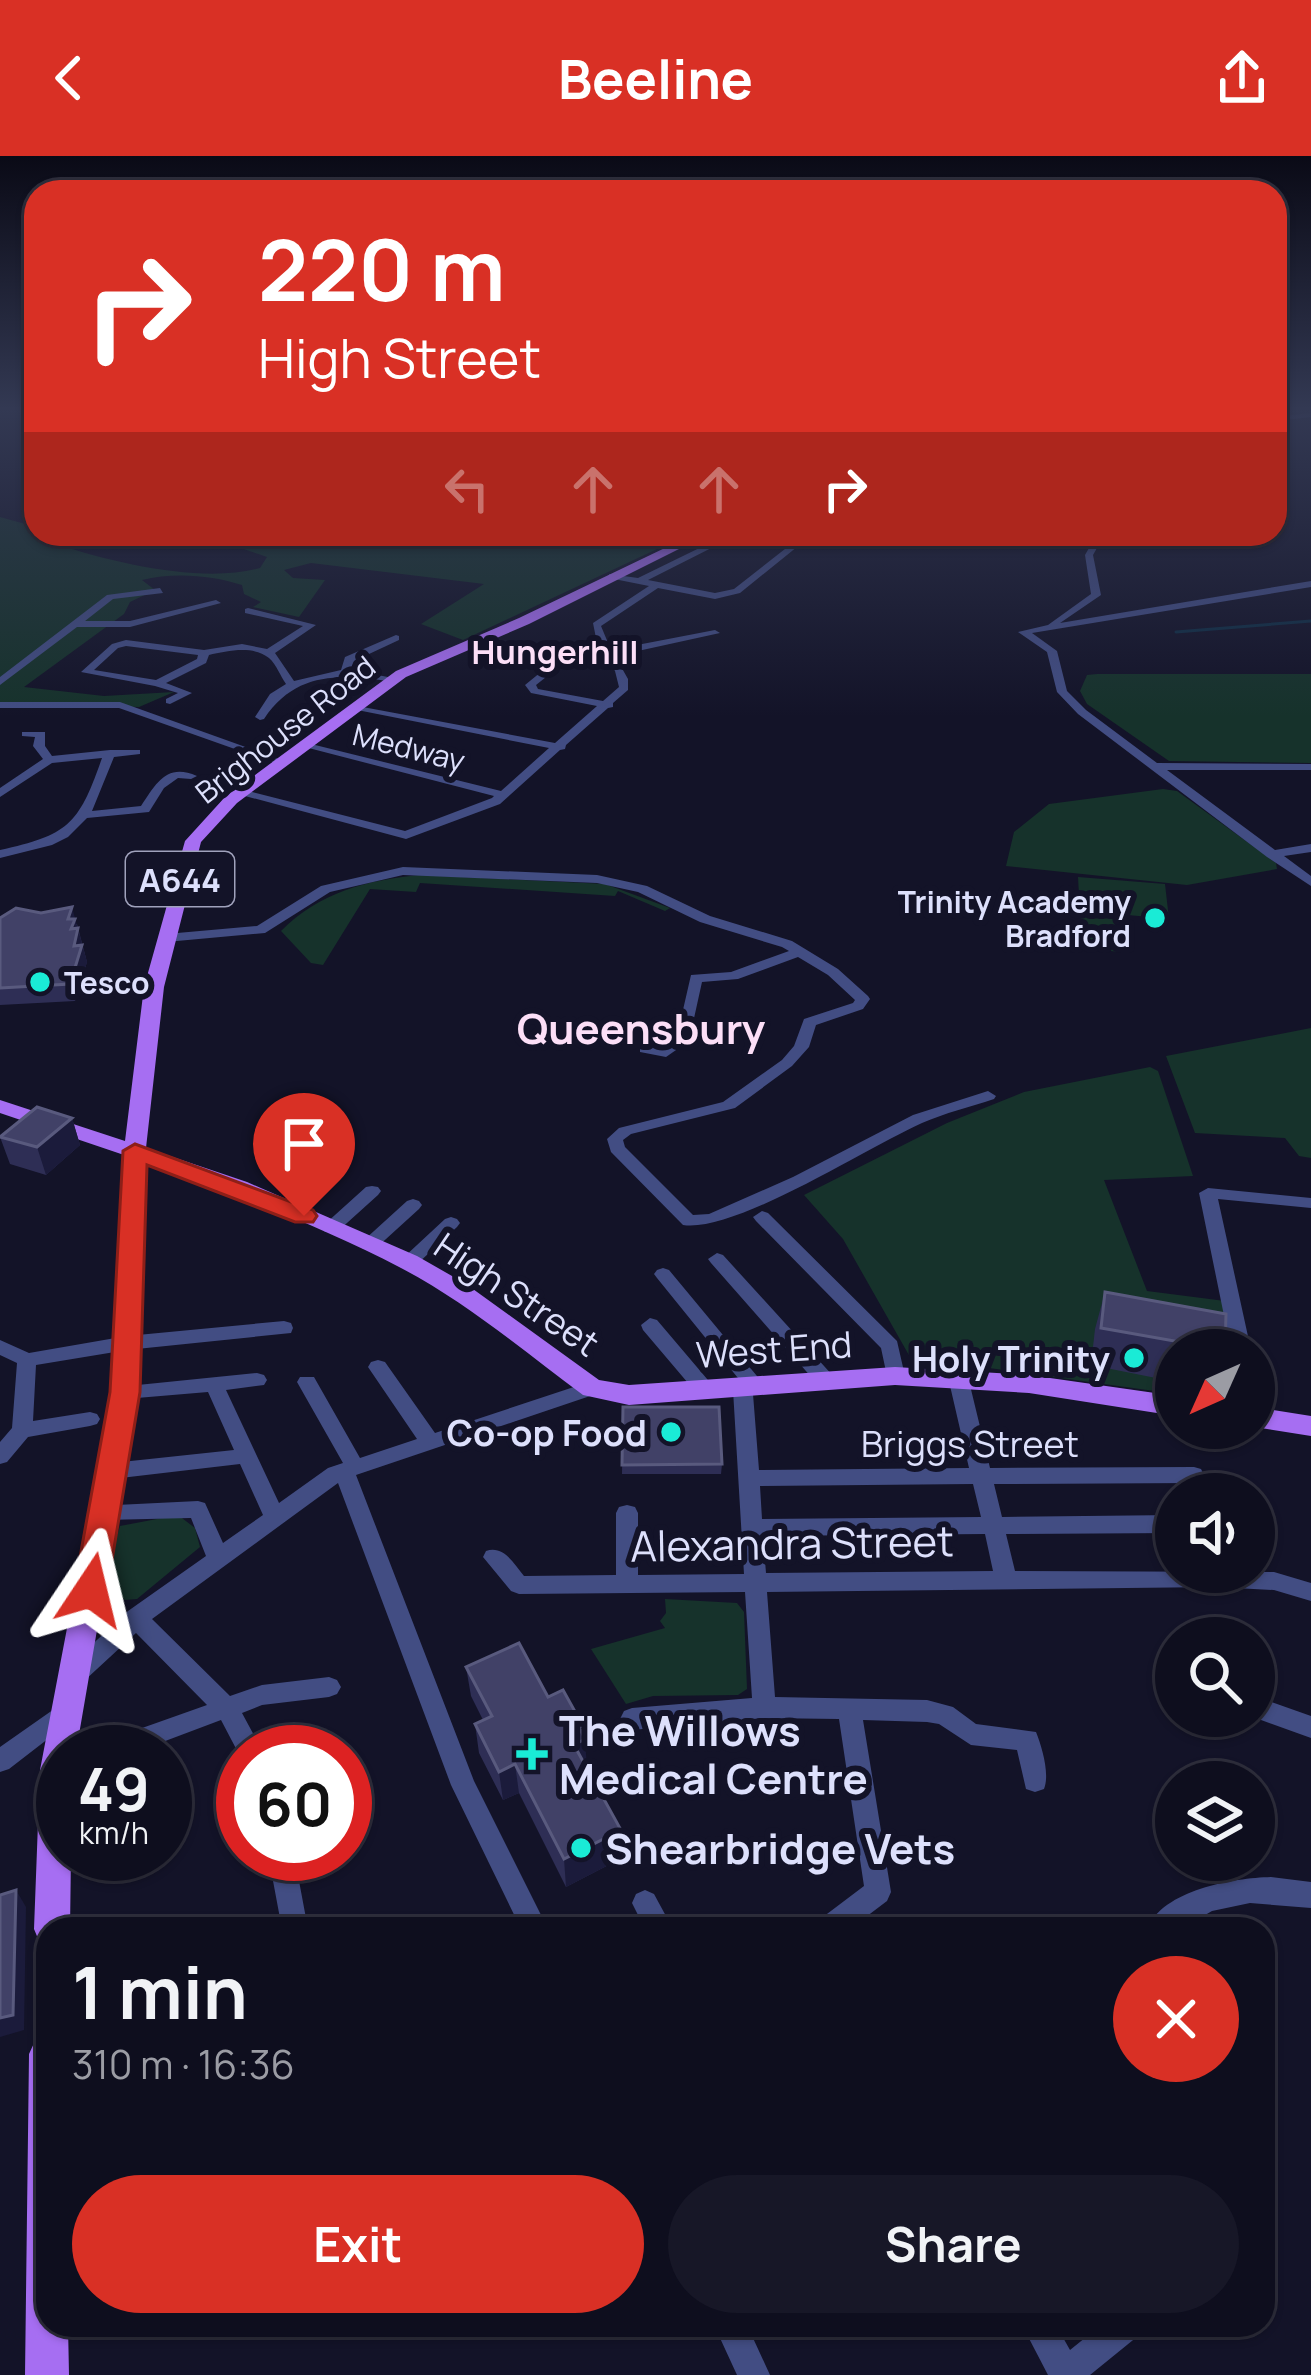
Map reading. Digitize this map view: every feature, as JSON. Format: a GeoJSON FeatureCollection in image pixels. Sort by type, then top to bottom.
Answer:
{"type":"FeatureCollection","features":[{"type":"Feature","properties":{"kind":"main road","name":"Brighouse Road"},"geometry":{"type":"LineString","coordinates":[[135,1151],[154,986],[193,841],[240,793],[393,679],[678,546]]}},
{"type":"Feature","properties":{"kind":"main road","name":"High Street"},"geometry":{"type":"LineString","coordinates":[[0,1106],[239,1187],[409,1262],[472,1300],[592,1388]]}},
{"type":"Feature","properties":{"kind":"main road","name":"A644"},"geometry":{"type":"LineString","coordinates":[[65,1725],[125,1392],[135,1151]]}},
{"type":"Feature","properties":{"kind":"main road","name":"West End"},"geometry":{"type":"LineString","coordinates":[[592,1388],[629,1395],[895,1376],[958,1377],[1155,1403]]}},
{"type":"Feature","properties":{"kind":"main road"},"geometry":{"type":"LineString","coordinates":[[1275,1420],[1311,1426]]}},
{"type":"Feature","properties":{"kind":"main road","name":"A644"},"geometry":{"type":"LineString","coordinates":[[53,1917],[54,1881]]}},
{"type":"Feature","properties":{"kind":"main road"},"geometry":{"type":"LineString","coordinates":[[47,2337],[47,2375]]}},
{"type":"Feature","properties":{"kind":"street"},"geometry":{"type":"LineString","coordinates":[[639,581],[710,546]]}},
{"type":"Feature","properties":{"kind":"street"},"geometry":{"type":"LineString","coordinates":[[612,576],[715,596],[737,591],[794,546]]}},
{"type":"Feature","properties":{"kind":"street"},"geometry":{"type":"LineString","coordinates":[[1052,624],[1096,595],[1090,555],[1095,546]]}},
{"type":"Feature","properties":{"kind":"street"},"geometry":{"type":"LineString","coordinates":[[1311,584],[1052,624],[1028,629],[1024,636],[1052,651],[1062,692],[1311,882]]}},
{"type":"Feature","properties":{"kind":"street"},"geometry":{"type":"LineString","coordinates":[[240,793],[406,835],[503,795],[624,688],[624,674],[605,650],[596,626],[604,616],[656,586]]}},
{"type":"Feature","properties":{"kind":"street"},"geometry":{"type":"LineString","coordinates":[[0,682],[110,597],[160,591]]}},
{"type":"Feature","properties":{"kind":"street"},"geometry":{"type":"LineString","coordinates":[[75,624],[130,624],[216,603]]}},
{"type":"Feature","properties":{"kind":"street"},"geometry":{"type":"LineString","coordinates":[[187,693],[158,682],[86,672],[115,646],[126,643],[205,653],[231,648],[268,653],[311,626],[248,611]]}},
{"type":"Feature","properties":{"kind":"street"},"geometry":{"type":"LineString","coordinates":[[609,705],[536,691],[530,685],[572,652],[680,642],[696,631],[715,633]]}},
{"type":"Feature","properties":{"kind":"street"},"geometry":{"type":"LineString","coordinates":[[346,672],[349,659],[396,638]]}},
{"type":"Feature","properties":{"kind":"street"},"geometry":{"type":"LineString","coordinates":[[158,682],[202,662],[205,653]]}},
{"type":"Feature","properties":{"kind":"street"},"geometry":{"type":"LineString","coordinates":[[268,653],[292,685]]}},
{"type":"Feature","properties":{"kind":"street"},"geometry":{"type":"LineString","coordinates":[[257,714],[292,685],[346,672],[393,679]]}},
{"type":"Feature","properties":{"kind":"street"},"geometry":{"type":"LineString","coordinates":[[170,701],[202,687]]}},
{"type":"Feature","properties":{"kind":"street"},"geometry":{"type":"LineString","coordinates":[[0,706],[120,705],[281,762]]}},
{"type":"Feature","properties":{"kind":"street"},"geometry":{"type":"LineString","coordinates":[[352,708],[561,747]]}},
{"type":"Feature","properties":{"kind":"street"},"geometry":{"type":"LineString","coordinates":[[26,734],[41,734],[41,752],[50,760]]}},
{"type":"Feature","properties":{"kind":"street","name":"Medway"},"geometry":{"type":"LineString","coordinates":[[303,745],[503,795]]}},
{"type":"Feature","properties":{"kind":"street"},"geometry":{"type":"LineString","coordinates":[[0,793],[50,760],[136,752]]}},
{"type":"Feature","properties":{"kind":"street"},"geometry":{"type":"LineString","coordinates":[[0,854],[44,843],[75,828],[88,815],[110,753]]}},
{"type":"Feature","properties":{"kind":"street"},"geometry":{"type":"LineString","coordinates":[[1156,766],[1311,767]]}},
{"type":"Feature","properties":{"kind":"street"},"geometry":{"type":"LineString","coordinates":[[88,815],[146,809],[160,786],[176,774],[191,776]]}},
{"type":"Feature","properties":{"kind":"street"},"geometry":{"type":"LineString","coordinates":[[1271,854],[1311,848]]}},
{"type":"Feature","properties":{"kind":"street"},"geometry":{"type":"LineString","coordinates":[[166,938],[260,930],[300,902],[362,878],[448,871],[612,880],[705,919],[801,951],[853,986],[862,999],[858,1006],[809,1022],[801,1047],[787,1063],[729,1105],[625,1131],[615,1139],[617,1148],[689,1221],[712,1219],[919,1118],[988,1096]]}},
{"type":"Feature","properties":{"kind":"street"},"geometry":{"type":"LineString","coordinates":[[645,1049],[669,1057],[684,1038],[696,978],[733,976],[801,951]]}},
{"type":"Feature","properties":{"kind":"street"},"geometry":{"type":"LineString","coordinates":[[332,1228],[372,1191]]}},
{"type":"Feature","properties":{"kind":"street"},"geometry":{"type":"LineString","coordinates":[[1236,1329],[1208,1193],[1311,1203]]}},
{"type":"Feature","properties":{"kind":"street"},"geometry":{"type":"LineString","coordinates":[[369,1245],[413,1205]]}},
{"type":"Feature","properties":{"kind":"street"},"geometry":{"type":"LineString","coordinates":[[762,1217],[890,1346],[895,1376]]}},
{"type":"Feature","properties":{"kind":"street"},"geometry":{"type":"LineString","coordinates":[[409,1262],[451,1223]]}},
{"type":"Feature","properties":{"kind":"street"},"geometry":{"type":"LineString","coordinates":[[717,1259],[827,1382]]}},
{"type":"Feature","properties":{"kind":"street"},"geometry":{"type":"LineString","coordinates":[[663,1274],[750,1389],[747,1478],[764,1707]]}},
{"type":"Feature","properties":{"kind":"street"},"geometry":{"type":"LineString","coordinates":[[650,1325],[706,1391]]}},
{"type":"Feature","properties":{"kind":"street"},"geometry":{"type":"LineString","coordinates":[[0,1347],[27,1360],[127,1343],[284,1328]]}},
{"type":"Feature","properties":{"kind":"street"},"geometry":{"type":"LineString","coordinates":[[0,1456],[22,1430],[27,1360]]}},
{"type":"Feature","properties":{"kind":"street"},"geometry":{"type":"LineString","coordinates":[[378,1367],[430,1442]]}},
{"type":"Feature","properties":{"kind":"street"},"geometry":{"type":"LineString","coordinates":[[958,1377],[1006,1579]]}},
{"type":"Feature","properties":{"kind":"street"},"geometry":{"type":"LineString","coordinates":[[125,1392],[257,1380]]}},
{"type":"Feature","properties":{"kind":"street"},"geometry":{"type":"LineString","coordinates":[[307,1382],[350,1469],[463,1785],[529,1917]]}},
{"type":"Feature","properties":{"kind":"street"},"geometry":{"type":"LineString","coordinates":[[214,1384],[274,1516]]}},
{"type":"Feature","properties":{"kind":"street"},"geometry":{"type":"LineString","coordinates":[[76,1674],[136,1618],[217,1556],[350,1469],[592,1388]]}},
{"type":"Feature","properties":{"kind":"street"},"geometry":{"type":"LineString","coordinates":[[22,1430],[90,1419]]}},
{"type":"Feature","properties":{"kind":"street"},"geometry":{"type":"LineString","coordinates":[[112,1471],[246,1456]]}},
{"type":"Feature","properties":{"kind":"street","name":"Briggs Street"},"geometry":{"type":"LineString","coordinates":[[747,1478],[1155,1475]]}},
{"type":"Feature","properties":{"kind":"street"},"geometry":{"type":"LineString","coordinates":[[104,1513],[198,1509],[217,1556]]}},
{"type":"Feature","properties":{"kind":"street"},"geometry":{"type":"LineString","coordinates":[[627,1513],[627,1584]]}},
{"type":"Feature","properties":{"kind":"street"},"geometry":{"type":"LineString","coordinates":[[751,1528],[1155,1524]]}},
{"type":"Feature","properties":{"kind":"street","name":"Alexandra Street"},"geometry":{"type":"LineString","coordinates":[[494,1557],[519,1585],[1216,1578],[1274,1581],[1311,1592]]}},
{"type":"Feature","properties":{"kind":"street"},"geometry":{"type":"LineString","coordinates":[[136,1618],[228,1710],[236,1725]]}},
{"type":"Feature","properties":{"kind":"street"},"geometry":{"type":"LineString","coordinates":[[184,1725],[262,1695],[329,1687]]}},
{"type":"Feature","properties":{"kind":"street"},"geometry":{"type":"LineString","coordinates":[[632,1719],[764,1707],[927,1711],[945,1715],[971,1734],[1028,1740],[1035,1781]]}},
{"type":"Feature","properties":{"kind":"street"},"geometry":{"type":"LineString","coordinates":[[0,1761],[67,1711]]}},
{"type":"Feature","properties":{"kind":"street"},"geometry":{"type":"LineString","coordinates":[[844,1917],[878,1892],[850,1712]]}},
{"type":"Feature","properties":{"kind":"street"},"geometry":{"type":"LineString","coordinates":[[1275,1714],[1311,1727]]}},
{"type":"Feature","properties":{"kind":"street"},"geometry":{"type":"LineString","coordinates":[[285,1881],[293,1917]]}},
{"type":"Feature","properties":{"kind":"street"},"geometry":{"type":"LineString","coordinates":[[1172,1917],[1250,1888],[1311,1894]]}},
{"type":"Feature","properties":{"kind":"street"},"geometry":{"type":"LineString","coordinates":[[645,1904],[653,1917]]}},
{"type":"Feature","properties":{"kind":"street"},"geometry":{"type":"LineString","coordinates":[[736,2337],[754,2375]]}},
{"type":"Feature","properties":{"kind":"street"},"geometry":{"type":"LineString","coordinates":[[1045,2337],[1065,2374],[1112,2337]]}},
{"type":"Feature","properties":{"kind":"green space"},"geometry":{"type":"Polygon","coordinates":[[[0,517],[24,524],[24,546],[63,546],[160,569],[213,574],[260,568],[267,557],[235,546],[663,546],[463,640],[421,624],[484,584],[311,563],[284,570],[293,578],[325,580],[299,617],[253,607],[261,602],[244,594],[242,585],[230,582],[180,575],[142,580],[155,590],[130,602],[124,614],[24,687],[104,696],[174,692],[139,707],[0,703],[0,517]]]}},
{"type":"Feature","properties":{"kind":"green space"},"geometry":{"type":"Polygon","coordinates":[[[1311,674],[1311,763],[1169,761],[1087,704],[1080,691],[1087,675],[1311,674]]]}},
{"type":"Feature","properties":{"kind":"green space"},"geometry":{"type":"Polygon","coordinates":[[[1177,791],[1276,863],[1277,869],[1187,885],[1006,866],[1014,832],[1049,804],[1177,791]]]}},
{"type":"Feature","properties":{"kind":"green space"},"geometry":{"type":"Polygon","coordinates":[[[420,875],[605,884],[670,908],[665,911],[618,891],[615,896],[420,883],[416,892],[370,889],[323,965],[311,963],[281,931],[312,906],[345,890],[420,875]]]}},
{"type":"Feature","properties":{"kind":"green space"},"geometry":{"type":"Polygon","coordinates":[[[1078,877],[1165,884],[1169,919],[1118,914],[1120,952],[1082,948],[1078,877]]]}},
{"type":"Feature","properties":{"kind":"green space"},"geometry":{"type":"Polygon","coordinates":[[[1311,1028],[1311,1158],[1299,1156],[1285,1138],[1195,1133],[1166,1056],[1311,1028]]]}},
{"type":"Feature","properties":{"kind":"green space"},"geometry":{"type":"Polygon","coordinates":[[[1150,1067],[1158,1071],[1193,1176],[1104,1180],[1147,1291],[1225,1301],[1229,1329],[1155,1329],[1155,1391],[910,1357],[843,1239],[804,1195],[947,1123],[1024,1092],[1150,1067]]]}},
{"type":"Feature","properties":{"kind":"green space"},"geometry":{"type":"Polygon","coordinates":[[[178,1515],[195,1528],[200,1547],[137,1599],[125,1600],[103,1584],[120,1526],[178,1515]]]}},
{"type":"Feature","properties":{"kind":"green space"},"geometry":{"type":"Polygon","coordinates":[[[665,1599],[737,1603],[744,1612],[747,1689],[738,1695],[653,1696],[626,1704],[591,1649],[665,1628],[660,1621],[666,1613],[665,1599]]]}},
{"type":"Feature","properties":{"kind":"building","name":"Tesco"},"geometry":{"type":"Polygon","coordinates":[[[72,907],[68,919],[75,919],[71,929],[78,928],[74,946],[82,945],[70,984],[0,988],[0,918],[16,908],[41,913],[72,907]]]}},
{"type":"Feature","properties":{"kind":"building"},"geometry":{"type":"Polygon","coordinates":[[[37,1107],[72,1118],[37,1147],[0,1137],[37,1107]]]}},
{"type":"Feature","properties":{"kind":"building"},"geometry":{"type":"Polygon","coordinates":[[[1105,1292],[1226,1314],[1226,1329],[1155,1329],[1155,1338],[1101,1328],[1105,1292]]]}},
{"type":"Feature","properties":{"kind":"building","name":"Co-op Food"},"geometry":{"type":"Polygon","coordinates":[[[623,1407],[719,1407],[722,1464],[622,1465],[623,1407]]]}},
{"type":"Feature","properties":{"kind":"building","name":"The Willows Medical Centre"},"geometry":{"type":"Polygon","coordinates":[[[519,1643],[548,1697],[563,1690],[583,1726],[579,1727],[585,1739],[574,1745],[621,1830],[564,1859],[515,1764],[499,1772],[475,1724],[492,1716],[466,1667],[519,1643]]]}},
{"type":"Feature","properties":{"kind":"building"},"geometry":{"type":"Polygon","coordinates":[[[16,1890],[13,2015],[0,2018],[0,1895],[16,1890]]]}},
{"type":"Feature","properties":{"kind":"waterway"},"geometry":{"type":"LineString","coordinates":[[1176,632],[1311,621]]}},
{"type":"Feature","properties":{"kind":"place","name":"Trinity Academy Bradford"},"geometry":{"type":"Point","coordinates":[1155,918]}},
{"type":"Feature","properties":{"kind":"place","name":"Tesco"},"geometry":{"type":"Point","coordinates":[40,982]}},
{"type":"Feature","properties":{"kind":"place","name":"Holy Trinity"},"geometry":{"type":"Point","coordinates":[1134,1358]}},
{"type":"Feature","properties":{"kind":"place","name":"Co-op Food"},"geometry":{"type":"Point","coordinates":[671,1432]}},
{"type":"Feature","properties":{"kind":"place","name":"The Willows Medical Centre"},"geometry":{"type":"Point","coordinates":[532,1754]}},
{"type":"Feature","properties":{"kind":"place","name":"Shearbridge Vets"},"geometry":{"type":"Point","coordinates":[581,1848]}},
{"type":"Feature","properties":{"kind":"district","name":"Hungerhill"},"geometry":{"type":"Point","coordinates":[555,651]}},
{"type":"Feature","properties":{"kind":"district","name":"Queensbury"},"geometry":{"type":"Point","coordinates":[641,1028]}},
{"type":"Feature","properties":{"kind":"route"},"geometry":{"type":"LineString","coordinates":[[91,1590],[125,1392],[135,1151],[239,1187],[304,1216]]}}]}
